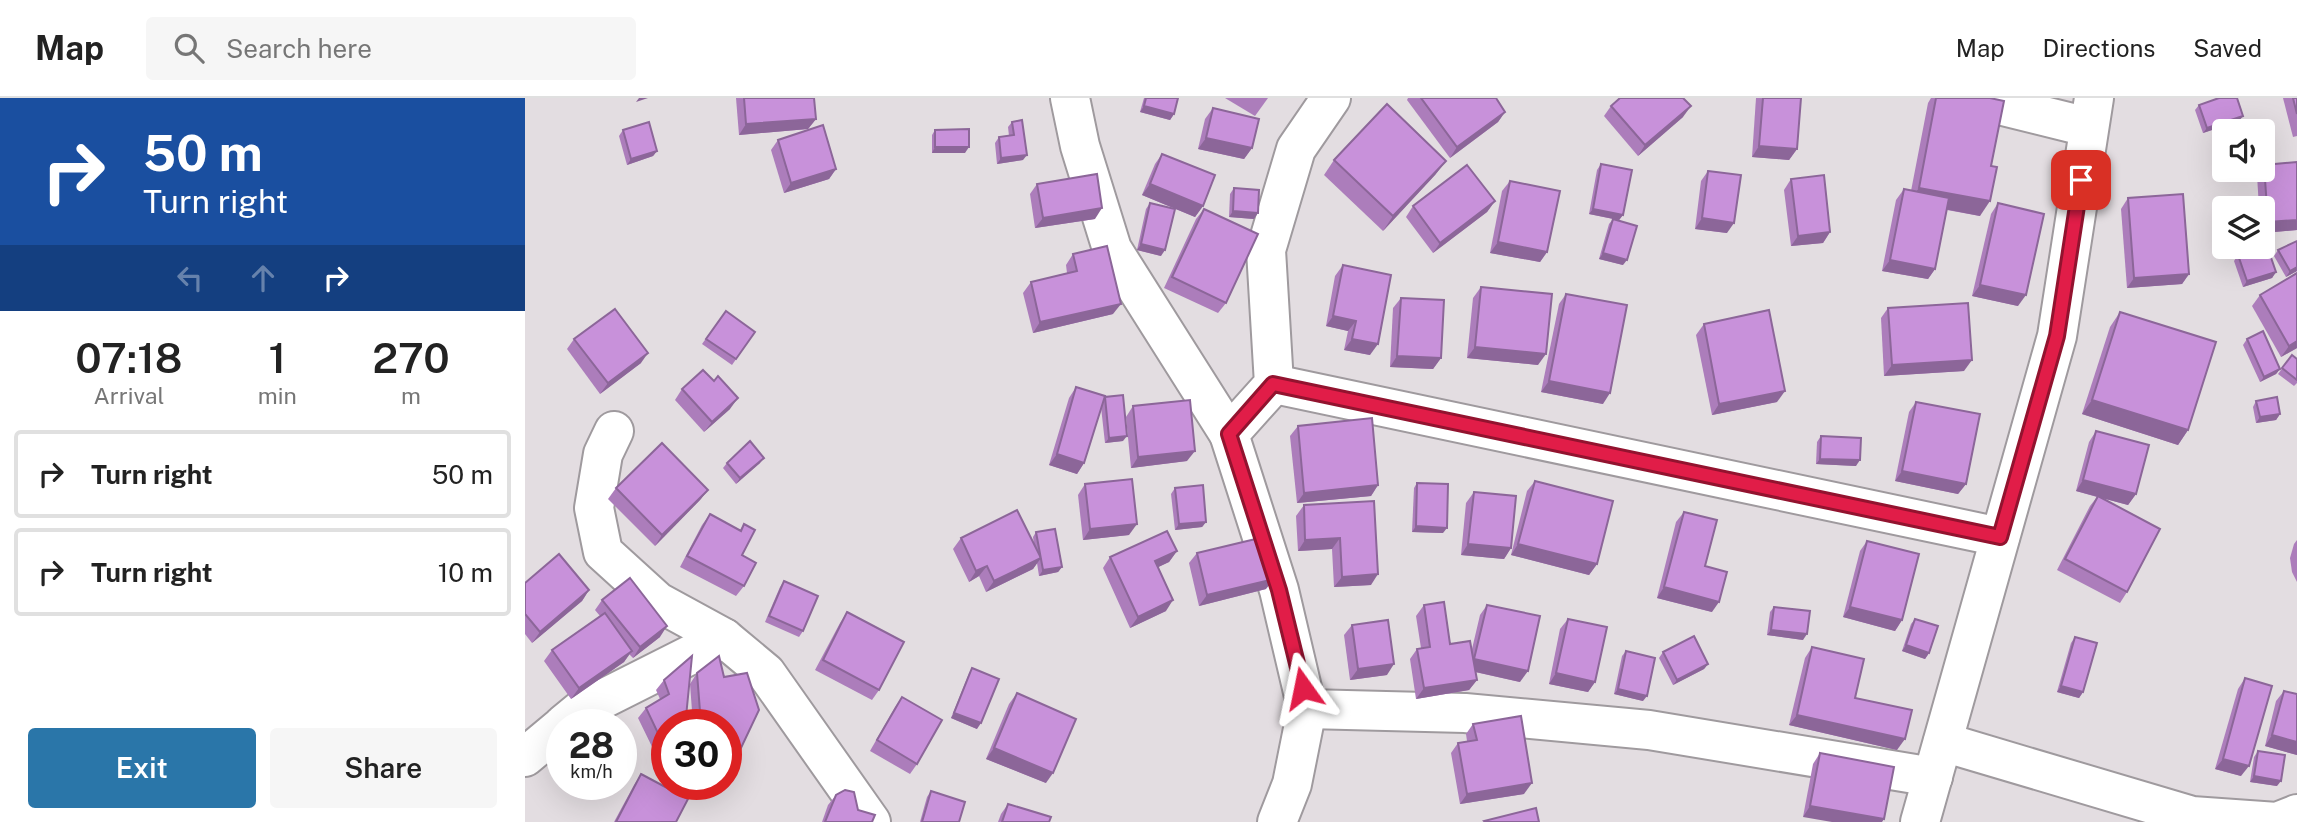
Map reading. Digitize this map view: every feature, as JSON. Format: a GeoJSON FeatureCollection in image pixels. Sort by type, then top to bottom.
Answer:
{"type":"FeatureCollection","features":[{"type":"Feature","properties":{"kind":"street"},"geometry":{"type":"LineString","coordinates":[[1070,98],[1080,146],[1111,248],[1229,434],[1279,590],[1307,709],[1292,784],[1277,822]]}},
{"type":"Feature","properties":{"kind":"street"},"geometry":{"type":"LineString","coordinates":[[1229,434],[1273,384],[1266,250],[1296,149],[1331,98]]}},
{"type":"Feature","properties":{"kind":"street"},"geometry":{"type":"LineString","coordinates":[[1920,822],[2057,336],[2091,113],[1971,98]]}},
{"type":"Feature","properties":{"kind":"street"},"geometry":{"type":"LineString","coordinates":[[1273,384],[2000,537]]}},
{"type":"Feature","properties":{"kind":"street"},"geometry":{"type":"LineString","coordinates":[[614,430],[603,454],[594,508],[603,552],[658,602],[724,638],[766,673],[871,822]]}},
{"type":"Feature","properties":{"kind":"street"},"geometry":{"type":"LineString","coordinates":[[583,709],[724,638]]}},
{"type":"Feature","properties":{"kind":"street"},"geometry":{"type":"LineString","coordinates":[[1307,709],[1465,713],[1938,760],[2192,816],[2277,822],[2297,814]]}},
{"type":"Feature","properties":{"kind":"street"},"geometry":{"type":"LineString","coordinates":[[525,757],[546,739]]}},
{"type":"Feature","properties":{"kind":"building"},"geometry":{"type":"Polygon","coordinates":[[[744,98],[814,98],[816,119],[746,124],[744,98]]]}},
{"type":"Feature","properties":{"kind":"building"},"geometry":{"type":"Polygon","coordinates":[[[1146,98],[1178,98],[1174,114],[1144,106],[1146,98]]]}},
{"type":"Feature","properties":{"kind":"building"},"geometry":{"type":"Polygon","coordinates":[[[1421,98],[1496,98],[1505,112],[1457,147],[1421,98]]]}},
{"type":"Feature","properties":{"kind":"building"},"geometry":{"type":"Polygon","coordinates":[[[1620,98],[1683,98],[1691,106],[1645,145],[1611,106],[1620,98]]]}},
{"type":"Feature","properties":{"kind":"building"},"geometry":{"type":"Polygon","coordinates":[[[1763,98],[1801,98],[1797,149],[1759,146],[1763,98]]]}},
{"type":"Feature","properties":{"kind":"building"},"geometry":{"type":"Polygon","coordinates":[[[1936,98],[1990,98],[2004,101],[1991,166],[1997,167],[1990,201],[1919,188],[1936,98]]]}},
{"type":"Feature","properties":{"kind":"building"},"geometry":{"type":"Polygon","coordinates":[[[2219,98],[2237,98],[2243,116],[2234,119],[2212,119],[2212,126],[2207,128],[2199,105],[2219,98]]]}},
{"type":"Feature","properties":{"kind":"building"},"geometry":{"type":"Polygon","coordinates":[[[2293,98],[2297,98],[2297,114],[2293,98]]]}},
{"type":"Feature","properties":{"kind":"building"},"geometry":{"type":"Polygon","coordinates":[[[1387,104],[1446,161],[1393,216],[1334,160],[1387,104]]]}},
{"type":"Feature","properties":{"kind":"building"},"geometry":{"type":"Polygon","coordinates":[[[1213,108],[1259,119],[1252,148],[1206,138],[1213,108]]]}},
{"type":"Feature","properties":{"kind":"building"},"geometry":{"type":"Polygon","coordinates":[[[1022,120],[1027,155],[1001,158],[999,137],[1014,135],[1012,122],[1022,120]]]}},
{"type":"Feature","properties":{"kind":"building"},"geometry":{"type":"Polygon","coordinates":[[[649,122],[657,151],[631,159],[623,130],[649,122]]]}},
{"type":"Feature","properties":{"kind":"building"},"geometry":{"type":"Polygon","coordinates":[[[823,125],[836,169],[791,183],[778,140],[823,125]]]}},
{"type":"Feature","properties":{"kind":"building"},"geometry":{"type":"Polygon","coordinates":[[[969,129],[969,147],[935,147],[935,130],[969,129]]]}},
{"type":"Feature","properties":{"kind":"building"},"geometry":{"type":"Polygon","coordinates":[[[1162,154],[1215,175],[1203,206],[1150,184],[1162,154]]]}},
{"type":"Feature","properties":{"kind":"building"},"geometry":{"type":"Polygon","coordinates":[[[2297,162],[2297,220],[2275,222],[2275,196],[2266,196],[2265,182],[2275,182],[2275,164],[2297,162]]]}},
{"type":"Feature","properties":{"kind":"building"},"geometry":{"type":"Polygon","coordinates":[[[1601,164],[1632,170],[1623,215],[1593,209],[1601,164]]]}},
{"type":"Feature","properties":{"kind":"building"},"geometry":{"type":"Polygon","coordinates":[[[1467,165],[1495,201],[1440,243],[1413,206],[1467,165]]]}},
{"type":"Feature","properties":{"kind":"building"},"geometry":{"type":"Polygon","coordinates":[[[1708,171],[1741,175],[1734,223],[1702,218],[1708,171]]]}},
{"type":"Feature","properties":{"kind":"building"},"geometry":{"type":"Polygon","coordinates":[[[1097,174],[1102,208],[1043,218],[1037,184],[1097,174]]]}},
{"type":"Feature","properties":{"kind":"building"},"geometry":{"type":"Polygon","coordinates":[[[1824,175],[1830,232],[1798,236],[1791,179],[1824,175]]]}},
{"type":"Feature","properties":{"kind":"building"},"geometry":{"type":"Polygon","coordinates":[[[1510,181],[1560,191],[1547,252],[1498,242],[1510,181]]]}},
{"type":"Feature","properties":{"kind":"building"},"geometry":{"type":"Polygon","coordinates":[[[1234,188],[1259,190],[1258,213],[1233,211],[1234,188]]]}},
{"type":"Feature","properties":{"kind":"building"},"geometry":{"type":"Polygon","coordinates":[[[1904,189],[1949,198],[1935,269],[1890,260],[1904,189]]]}},
{"type":"Feature","properties":{"kind":"building"},"geometry":{"type":"Polygon","coordinates":[[[2183,194],[2189,274],[2134,278],[2128,198],[2183,194]]]}},
{"type":"Feature","properties":{"kind":"building"},"geometry":{"type":"Polygon","coordinates":[[[1150,203],[1175,209],[1165,250],[1141,244],[1150,203]]]}},
{"type":"Feature","properties":{"kind":"building"},"geometry":{"type":"Polygon","coordinates":[[[1998,203],[2044,214],[2026,295],[1980,285],[1998,203]]]}},
{"type":"Feature","properties":{"kind":"building"},"geometry":{"type":"Polygon","coordinates":[[[1204,209],[1258,234],[1226,303],[1172,277],[1204,209]]]}},
{"type":"Feature","properties":{"kind":"building"},"geometry":{"type":"Polygon","coordinates":[[[1613,219],[1637,226],[1627,260],[1603,253],[1613,219]]]}},
{"type":"Feature","properties":{"kind":"building"},"geometry":{"type":"Polygon","coordinates":[[[2297,241],[2297,267],[2290,271],[2278,250],[2297,241]]]}},
{"type":"Feature","properties":{"kind":"building"},"geometry":{"type":"Polygon","coordinates":[[[1107,246],[1121,304],[1040,322],[1031,282],[1077,271],[1073,254],[1107,246]]]}},
{"type":"Feature","properties":{"kind":"building"},"geometry":{"type":"Polygon","coordinates":[[[2239,259],[2272,259],[2276,272],[2247,281],[2239,259]]]}},
{"type":"Feature","properties":{"kind":"building"},"geometry":{"type":"Polygon","coordinates":[[[1343,265],[1391,275],[1378,344],[1352,339],[1356,321],[1333,316],[1343,265]]]}},
{"type":"Feature","properties":{"kind":"building"},"geometry":{"type":"Polygon","coordinates":[[[2297,273],[2297,341],[2289,346],[2260,295],[2297,273]]]}},
{"type":"Feature","properties":{"kind":"building"},"geometry":{"type":"Polygon","coordinates":[[[1481,287],[1552,294],[1546,354],[1475,347],[1481,287]]]}},
{"type":"Feature","properties":{"kind":"building"},"geometry":{"type":"Polygon","coordinates":[[[1566,294],[1627,305],[1610,393],[1549,381],[1566,294]]]}},
{"type":"Feature","properties":{"kind":"building"},"geometry":{"type":"Polygon","coordinates":[[[1401,298],[1444,300],[1441,358],[1397,356],[1401,298]]]}},
{"type":"Feature","properties":{"kind":"building"},"geometry":{"type":"Polygon","coordinates":[[[1968,303],[1972,360],[1892,365],[1888,308],[1968,303]]]}},
{"type":"Feature","properties":{"kind":"building"},"geometry":{"type":"Polygon","coordinates":[[[615,309],[648,353],[608,383],[574,339],[615,309]]]}},
{"type":"Feature","properties":{"kind":"building"},"geometry":{"type":"Polygon","coordinates":[[[1769,310],[1785,391],[1719,404],[1704,324],[1769,310]]]}},
{"type":"Feature","properties":{"kind":"building"},"geometry":{"type":"Polygon","coordinates":[[[726,311],[755,332],[736,359],[706,339],[726,311]]]}},
{"type":"Feature","properties":{"kind":"building"},"geometry":{"type":"Polygon","coordinates":[[[2120,312],[2216,342],[2188,430],[2092,400],[2120,312]]]}},
{"type":"Feature","properties":{"kind":"building"},"geometry":{"type":"Polygon","coordinates":[[[2263,331],[2280,369],[2264,377],[2247,339],[2263,331]]]}},
{"type":"Feature","properties":{"kind":"building"},"geometry":{"type":"Polygon","coordinates":[[[2292,355],[2297,359],[2297,380],[2282,368],[2292,355]]]}},
{"type":"Feature","properties":{"kind":"building"},"geometry":{"type":"Polygon","coordinates":[[[703,370],[714,381],[718,376],[738,398],[712,422],[682,389],[703,370]]]}},
{"type":"Feature","properties":{"kind":"building"},"geometry":{"type":"Polygon","coordinates":[[[1076,387],[1105,396],[1084,463],[1057,454],[1076,387]]]}},
{"type":"Feature","properties":{"kind":"building"},"geometry":{"type":"Polygon","coordinates":[[[1123,395],[1127,436],[1109,438],[1105,397],[1123,395]]]}},
{"type":"Feature","properties":{"kind":"building"},"geometry":{"type":"Polygon","coordinates":[[[2277,397],[2280,414],[2260,417],[2256,401],[2277,397]]]}},
{"type":"Feature","properties":{"kind":"building"},"geometry":{"type":"Polygon","coordinates":[[[1190,400],[1195,451],[1138,457],[1133,406],[1190,400]]]}},
{"type":"Feature","properties":{"kind":"building"},"geometry":{"type":"Polygon","coordinates":[[[1916,402],[1980,414],[1966,484],[1902,471],[1916,402]]]}},
{"type":"Feature","properties":{"kind":"building"},"geometry":{"type":"Polygon","coordinates":[[[1372,418],[1378,485],[1304,493],[1298,426],[1372,418]]]}},
{"type":"Feature","properties":{"kind":"building"},"geometry":{"type":"Polygon","coordinates":[[[2096,431],[2149,445],[2136,494],[2083,480],[2096,431]]]}},
{"type":"Feature","properties":{"kind":"building"},"geometry":{"type":"Polygon","coordinates":[[[1821,436],[1861,438],[1860,460],[1820,459],[1821,436]]]}},
{"type":"Feature","properties":{"kind":"building"},"geometry":{"type":"Polygon","coordinates":[[[750,441],[764,458],[740,478],[727,463],[750,441]]]}},
{"type":"Feature","properties":{"kind":"building"},"geometry":{"type":"Polygon","coordinates":[[[662,443],[708,490],[662,535],[616,488],[662,443]]]}},
{"type":"Feature","properties":{"kind":"building"},"geometry":{"type":"Polygon","coordinates":[[[1132,479],[1137,524],[1090,529],[1085,484],[1132,479]]]}},
{"type":"Feature","properties":{"kind":"building"},"geometry":{"type":"Polygon","coordinates":[[[1535,481],[1613,501],[1597,564],[1518,544],[1535,481]]]}},
{"type":"Feature","properties":{"kind":"building"},"geometry":{"type":"Polygon","coordinates":[[[1417,483],[1448,484],[1447,528],[1416,526],[1417,483]]]}},
{"type":"Feature","properties":{"kind":"building"},"geometry":{"type":"Polygon","coordinates":[[[1203,485],[1206,522],[1179,524],[1175,488],[1203,485]]]}},
{"type":"Feature","properties":{"kind":"building"},"geometry":{"type":"Polygon","coordinates":[[[1474,492],[1516,496],[1511,548],[1468,544],[1474,492]]]}},
{"type":"Feature","properties":{"kind":"building"},"geometry":{"type":"Polygon","coordinates":[[[2098,496],[2160,529],[2127,592],[2065,559],[2098,496]]]}},
{"type":"Feature","properties":{"kind":"building"},"geometry":{"type":"Polygon","coordinates":[[[1374,501],[1378,574],[1342,577],[1340,538],[1305,540],[1304,505],[1374,501]]]}},
{"type":"Feature","properties":{"kind":"building"},"geometry":{"type":"Polygon","coordinates":[[[1017,510],[1041,558],[994,581],[987,566],[976,571],[961,538],[1017,510]]]}},
{"type":"Feature","properties":{"kind":"building"},"geometry":{"type":"Polygon","coordinates":[[[1684,512],[1717,520],[1705,566],[1727,572],[1719,602],[1664,587],[1684,512]]]}},
{"type":"Feature","properties":{"kind":"building"},"geometry":{"type":"Polygon","coordinates":[[[710,514],[741,531],[744,524],[755,530],[742,555],[756,563],[744,586],[687,556],[710,514]]]}},
{"type":"Feature","properties":{"kind":"building"},"geometry":{"type":"Polygon","coordinates":[[[1055,529],[1062,567],[1043,570],[1036,532],[1055,529]]]}},
{"type":"Feature","properties":{"kind":"building"},"geometry":{"type":"Polygon","coordinates":[[[1167,531],[1177,551],[1155,561],[1173,600],[1138,617],[1110,557],[1167,531]]]}},
{"type":"Feature","properties":{"kind":"building"},"geometry":{"type":"Polygon","coordinates":[[[1264,537],[1274,579],[1207,595],[1197,553],[1264,537]]]}},
{"type":"Feature","properties":{"kind":"building"},"geometry":{"type":"Polygon","coordinates":[[[1867,541],[1919,554],[1902,620],[1850,607],[1867,541]]]}},
{"type":"Feature","properties":{"kind":"building"},"geometry":{"type":"Polygon","coordinates":[[[559,554],[589,590],[540,632],[525,614],[525,583],[559,554]]]}},
{"type":"Feature","properties":{"kind":"building"},"geometry":{"type":"Polygon","coordinates":[[[630,578],[667,626],[640,647],[602,600],[630,578]]]}},
{"type":"Feature","properties":{"kind":"building"},"geometry":{"type":"Polygon","coordinates":[[[784,581],[818,596],[803,631],[769,616],[784,581]]]}},
{"type":"Feature","properties":{"kind":"building"},"geometry":{"type":"Polygon","coordinates":[[[1444,602],[1450,644],[1470,641],[1477,680],[1424,688],[1417,649],[1430,647],[1424,605],[1444,602]]]}},
{"type":"Feature","properties":{"kind":"building"},"geometry":{"type":"Polygon","coordinates":[[[1487,605],[1540,616],[1528,671],[1474,659],[1487,605]]]}},
{"type":"Feature","properties":{"kind":"building"},"geometry":{"type":"Polygon","coordinates":[[[1774,607],[1810,611],[1807,634],[1771,630],[1774,607]]]}},
{"type":"Feature","properties":{"kind":"building"},"geometry":{"type":"Polygon","coordinates":[[[847,612],[904,642],[879,690],[823,660],[847,612]]]}},
{"type":"Feature","properties":{"kind":"building"},"geometry":{"type":"Polygon","coordinates":[[[605,613],[632,651],[579,688],[552,650],[605,613]]]}},
{"type":"Feature","properties":{"kind":"building"},"geometry":{"type":"Polygon","coordinates":[[[1568,619],[1607,627],[1595,682],[1556,673],[1568,619]]]}},
{"type":"Feature","properties":{"kind":"building"},"geometry":{"type":"Polygon","coordinates":[[[1915,619],[1938,626],[1929,653],[1906,645],[1915,619]]]}},
{"type":"Feature","properties":{"kind":"building"},"geometry":{"type":"Polygon","coordinates":[[[1388,620],[1394,664],[1358,669],[1352,625],[1388,620]]]}},
{"type":"Feature","properties":{"kind":"building"},"geometry":{"type":"Polygon","coordinates":[[[1694,636],[1708,664],[1677,680],[1663,652],[1694,636]]]}},
{"type":"Feature","properties":{"kind":"building"},"geometry":{"type":"Polygon","coordinates":[[[2075,637],[2097,643],[2083,692],[2061,686],[2075,637]]]}},
{"type":"Feature","properties":{"kind":"building"},"geometry":{"type":"Polygon","coordinates":[[[1812,647],[1864,659],[1855,698],[1912,710],[1905,739],[1797,715],[1812,647]]]}},
{"type":"Feature","properties":{"kind":"building"},"geometry":{"type":"Polygon","coordinates":[[[1626,651],[1655,658],[1647,696],[1618,689],[1626,651]]]}},
{"type":"Feature","properties":{"kind":"building"},"geometry":{"type":"Polygon","coordinates":[[[692,656],[687,709],[651,709],[651,719],[646,708],[669,694],[664,680],[692,656]]]}},
{"type":"Feature","properties":{"kind":"building"},"geometry":{"type":"Polygon","coordinates":[[[719,656],[724,677],[747,673],[759,710],[742,746],[742,709],[700,709],[697,673],[719,656]]]}},
{"type":"Feature","properties":{"kind":"building"},"geometry":{"type":"Polygon","coordinates":[[[972,668],[999,679],[981,723],[954,713],[972,668]]]}},
{"type":"Feature","properties":{"kind":"building"},"geometry":{"type":"Polygon","coordinates":[[[2245,678],[2272,686],[2249,766],[2223,759],[2245,678]]]}},
{"type":"Feature","properties":{"kind":"building"},"geometry":{"type":"Polygon","coordinates":[[[2284,691],[2297,694],[2297,742],[2272,735],[2284,691]]]}},
{"type":"Feature","properties":{"kind":"building"},"geometry":{"type":"Polygon","coordinates":[[[1017,693],[1076,719],[1053,773],[994,748],[1017,693]]]}},
{"type":"Feature","properties":{"kind":"building"},"geometry":{"type":"Polygon","coordinates":[[[902,697],[942,720],[917,764],[877,740],[902,697]]]}},
{"type":"Feature","properties":{"kind":"building"},"geometry":{"type":"Polygon","coordinates":[[[1521,716],[1532,783],[1467,794],[1458,743],[1477,740],[1473,724],[1521,716]]]}},
{"type":"Feature","properties":{"kind":"building"},"geometry":{"type":"Polygon","coordinates":[[[2258,751],[2285,755],[2281,781],[2254,776],[2258,751]]]}},
{"type":"Feature","properties":{"kind":"building"},"geometry":{"type":"Polygon","coordinates":[[[1820,753],[1894,767],[1884,819],[1810,806],[1820,753]]]}},
{"type":"Feature","properties":{"kind":"building"},"geometry":{"type":"Polygon","coordinates":[[[641,774],[651,779],[651,800],[687,800],[676,822],[616,822],[627,800],[637,800],[637,782],[641,774]]]}},
{"type":"Feature","properties":{"kind":"building"},"geometry":{"type":"Polygon","coordinates":[[[845,790],[854,792],[858,810],[875,815],[872,822],[825,822],[836,795],[845,790]]]}},
{"type":"Feature","properties":{"kind":"building"},"geometry":{"type":"Polygon","coordinates":[[[931,791],[965,802],[959,822],[922,822],[931,791]]]}},
{"type":"Feature","properties":{"kind":"building"},"geometry":{"type":"Polygon","coordinates":[[[1008,804],[1051,817],[1049,822],[1002,822],[1008,804]]]}},
{"type":"Feature","properties":{"kind":"building"},"geometry":{"type":"Polygon","coordinates":[[[1536,808],[1539,822],[1484,821],[1536,808]]]}},
{"type":"Feature","properties":{"kind":"route"},"geometry":{"type":"LineString","coordinates":[[1303,688],[1279,590],[1229,434],[1273,384],[2000,537],[2057,336],[2081,180]]}}]}
